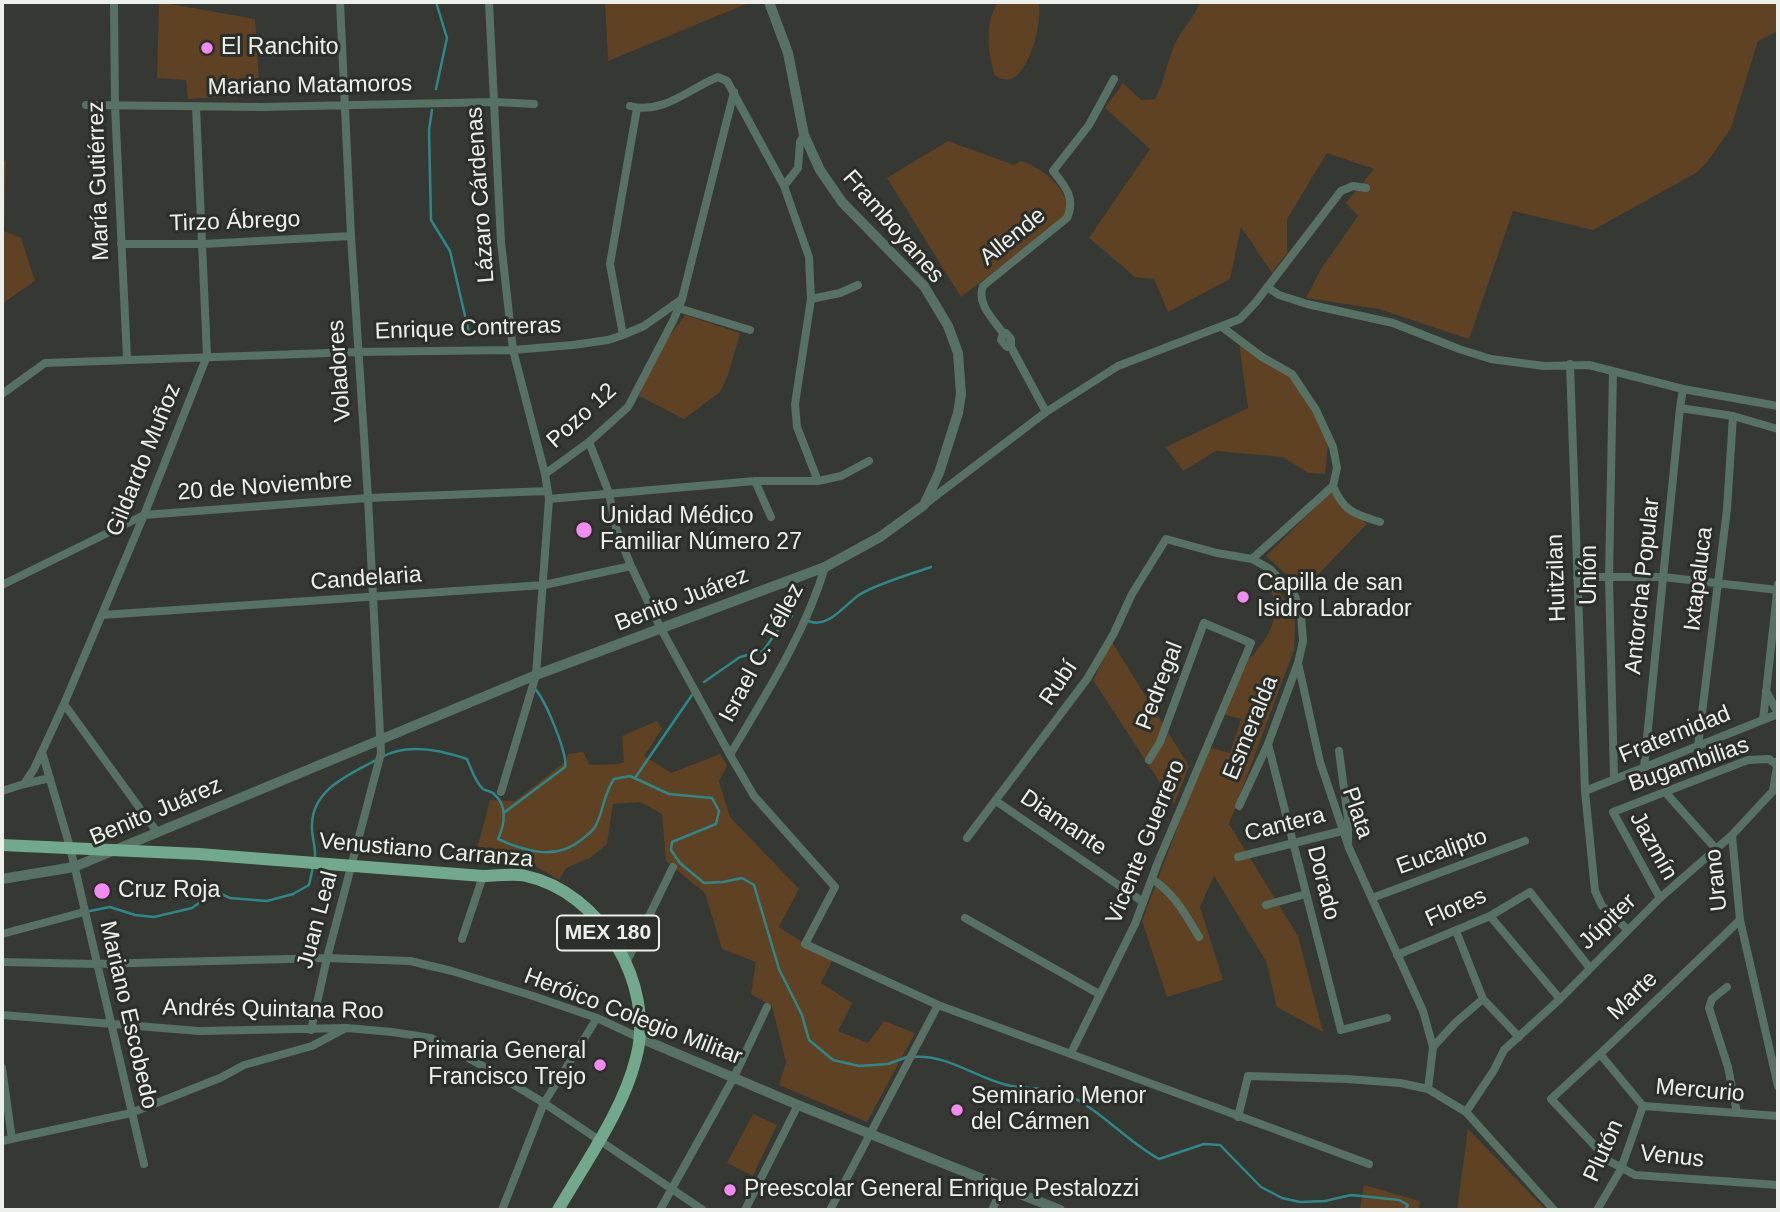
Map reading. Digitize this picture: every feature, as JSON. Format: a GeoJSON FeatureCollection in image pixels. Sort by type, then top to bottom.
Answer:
{"type":"FeatureCollection","features":[{"type":"Feature","properties":{"kind":"main road","name":"Venustiano Carranza"},"geometry":{"type":"LineString","coordinates":[[2,845],[199,854],[483,876],[524,876],[548,884],[570,896],[614,940],[626,962],[639,1000],[640,1038],[616,1110],[558,1210]]}},
{"type":"Feature","properties":{"kind":"street","name":"María Gutiérrez"},"geometry":{"type":"LineString","coordinates":[[114,2],[115,106],[127,359]]}},
{"type":"Feature","properties":{"kind":"street","name":"Voladores"},"geometry":{"type":"LineString","coordinates":[[340,2],[357,352],[369,498],[382,738]]}},
{"type":"Feature","properties":{"kind":"street","name":"Lázaro Cárdenas"},"geometry":{"type":"LineString","coordinates":[[489,2],[500,242],[513,351],[548,495],[536,675],[501,792]]}},
{"type":"Feature","properties":{"kind":"street","name":"Framboyanes"},"geometry":{"type":"LineString","coordinates":[[769,2],[788,53],[804,135],[820,170],[840,199],[924,286],[948,326],[958,353],[961,394],[958,413],[939,473],[924,505]]}},
{"type":"Feature","properties":{"kind":"street"},"geometry":{"type":"LineString","coordinates":[[623,335],[610,264],[633,107],[666,104],[718,76],[727,81],[734,92],[784,186],[809,257],[811,299],[795,404],[797,427],[818,481]]}},
{"type":"Feature","properties":{"kind":"street","name":"Allende"},"geometry":{"type":"LineString","coordinates":[[1046,412],[1011,347],[1011,339],[1003,333],[983,305],[980,294],[983,286],[1067,218],[1072,207],[1069,192],[1052,170],[1089,125],[1114,79]]}},
{"type":"Feature","properties":{"kind":"street","name":"Pozo 12"},"geometry":{"type":"LineString","coordinates":[[545,474],[590,442],[628,407],[680,304],[734,92]]}},
{"type":"Feature","properties":{"kind":"street","name":"Mariano Matamoros"},"geometry":{"type":"LineString","coordinates":[[86,106],[495,102],[534,104]]}},
{"type":"Feature","properties":{"kind":"street","name":"Gildardo Muñoz"},"geometry":{"type":"LineString","coordinates":[[24,784],[42,752],[103,615],[207,356],[196,107]]}},
{"type":"Feature","properties":{"kind":"street"},"geometry":{"type":"LineString","coordinates":[[784,186],[798,168],[800,142],[804,135]]}},
{"type":"Feature","properties":{"kind":"street","name":"Benito Juárez"},"geometry":{"type":"LineString","coordinates":[[2,880],[74,867],[536,675],[825,567],[880,537],[1046,412],[1118,366],[1240,319],[1341,191],[1353,186],[1366,188]]}},
{"type":"Feature","properties":{"kind":"street","name":"Tirzo Ábrego"},"geometry":{"type":"LineString","coordinates":[[121,244],[203,244],[351,236]]}},
{"type":"Feature","properties":{"kind":"street"},"geometry":{"type":"LineString","coordinates":[[811,299],[840,293],[858,285]]}},
{"type":"Feature","properties":{"kind":"street"},"geometry":{"type":"LineString","coordinates":[[1267,287],[1279,295],[1307,304],[1393,323],[1491,359],[1544,366],[1589,365],[1683,389],[1778,406]]}},
{"type":"Feature","properties":{"kind":"street"},"geometry":{"type":"LineString","coordinates":[[680,304],[750,330]]}},
{"type":"Feature","properties":{"kind":"street","name":"Enrique Contreras"},"geometry":{"type":"LineString","coordinates":[[2,394],[45,363],[357,352],[513,351],[573,345],[623,335],[644,326],[680,304]]}},
{"type":"Feature","properties":{"kind":"street"},"geometry":{"type":"LineString","coordinates":[[1222,327],[1262,357],[1292,374],[1316,410],[1333,447],[1337,468],[1332,486],[1252,559]]}},
{"type":"Feature","properties":{"kind":"street","name":"Huitzilan"},"geometry":{"type":"LineString","coordinates":[[1570,364],[1585,791],[1595,891],[1602,906],[1628,930]]}},
{"type":"Feature","properties":{"kind":"street","name":"Unión"},"geometry":{"type":"LineString","coordinates":[[1613,372],[1609,578],[1614,779]]}},
{"type":"Feature","properties":{"kind":"street","name":"Antorcha Popular"},"geometry":{"type":"LineString","coordinates":[[1644,768],[1683,389]]}},
{"type":"Feature","properties":{"kind":"street"},"geometry":{"type":"LineString","coordinates":[[1680,408],[1732,416],[1778,429]]}},
{"type":"Feature","properties":{"kind":"street","name":"Ixtapaluca"},"geometry":{"type":"LineString","coordinates":[[1698,746],[1727,509],[1732,416]]}},
{"type":"Feature","properties":{"kind":"street"},"geometry":{"type":"LineString","coordinates":[[590,442],[608,493],[616,528],[631,566],[660,627],[730,755],[754,796],[835,887],[805,944],[938,1005],[1369,1164]]}},
{"type":"Feature","properties":{"kind":"street","name":"20 de Noviembre"},"geometry":{"type":"LineString","coordinates":[[2,585],[144,515],[369,498],[608,493],[755,481],[818,481],[841,476],[869,461]]}},
{"type":"Feature","properties":{"kind":"street"},"geometry":{"type":"LineString","coordinates":[[755,481],[771,517]]}},
{"type":"Feature","properties":{"kind":"street"},"geometry":{"type":"LineString","coordinates":[[1332,486],[1340,502],[1349,511],[1380,522]]}},
{"type":"Feature","properties":{"kind":"street","name":"Rubí"},"geometry":{"type":"LineString","coordinates":[[967,838],[1087,679],[1132,594],[1166,539],[1252,559]]}},
{"type":"Feature","properties":{"kind":"street","name":"Plata"},"geometry":{"type":"LineString","coordinates":[[1252,559],[1270,569],[1295,596],[1301,614],[1304,641],[1298,663],[1320,762],[1349,848],[1423,1011],[1433,1048],[1428,1089]]}},
{"type":"Feature","properties":{"kind":"street","name":"Candelaria"},"geometry":{"type":"LineString","coordinates":[[103,615],[544,585],[631,566]]}},
{"type":"Feature","properties":{"kind":"street","name":"Israel C. Téllez"},"geometry":{"type":"LineString","coordinates":[[730,755],[816,597],[825,567]]}},
{"type":"Feature","properties":{"kind":"street"},"geometry":{"type":"LineString","coordinates":[[1577,578],[1663,577],[1778,590]]}},
{"type":"Feature","properties":{"kind":"street"},"geometry":{"type":"LineString","coordinates":[[1763,720],[1778,584]]}},
{"type":"Feature","properties":{"kind":"street","name":"Pedregal"},"geometry":{"type":"LineString","coordinates":[[1149,760],[1160,742],[1203,624],[1251,643]]}},
{"type":"Feature","properties":{"kind":"street","name":"Vicente Guerrero"},"geometry":{"type":"LineString","coordinates":[[1071,1053],[1135,925],[1152,878],[1251,643]]}},
{"type":"Feature","properties":{"kind":"street","name":"Esmeralda"},"geometry":{"type":"LineString","coordinates":[[1239,806],[1268,744],[1298,663]]}},
{"type":"Feature","properties":{"kind":"street"},"geometry":{"type":"LineString","coordinates":[[1766,691],[1778,713]]}},
{"type":"Feature","properties":{"kind":"street"},"geometry":{"type":"LineString","coordinates":[[64,704],[157,832],[157,846],[161,853]]}},
{"type":"Feature","properties":{"kind":"street","name":"Fraternidad"},"geometry":{"type":"LineString","coordinates":[[1585,791],[1778,713]]}},
{"type":"Feature","properties":{"kind":"street","name":"Juan Leal"},"geometry":{"type":"LineString","coordinates":[[311,1030],[327,958],[376,774],[382,738]]}},
{"type":"Feature","properties":{"kind":"street","name":"Dorado"},"geometry":{"type":"LineString","coordinates":[[1268,744],[1341,1030],[1387,1018]]}},
{"type":"Feature","properties":{"kind":"street"},"geometry":{"type":"LineString","coordinates":[[1339,751],[1349,848]]}},
{"type":"Feature","properties":{"kind":"street","name":"Mariano Escobedo"},"geometry":{"type":"LineString","coordinates":[[42,752],[70,847],[144,1164]]}},
{"type":"Feature","properties":{"kind":"street","name":"Bugambilias"},"geometry":{"type":"LineString","coordinates":[[1613,812],[1748,760],[1760,758],[1777,763]]}},
{"type":"Feature","properties":{"kind":"street","name":"Júpiter"},"geometry":{"type":"LineString","coordinates":[[1466,1112],[1504,1050],[1560,999],[1660,898],[1732,835],[1773,791],[1777,763]]}},
{"type":"Feature","properties":{"kind":"street"},"geometry":{"type":"LineString","coordinates":[[2,791],[50,778]]}},
{"type":"Feature","properties":{"kind":"street"},"geometry":{"type":"LineString","coordinates":[[1666,793],[1716,849]]}},
{"type":"Feature","properties":{"kind":"street","name":"Diamante"},"geometry":{"type":"LineString","coordinates":[[996,801],[1143,902]]}},
{"type":"Feature","properties":{"kind":"street","name":"Jazmín"},"geometry":{"type":"LineString","coordinates":[[1613,812],[1660,898]]}},
{"type":"Feature","properties":{"kind":"street","name":"Cantera"},"geometry":{"type":"LineString","coordinates":[[1238,857],[1342,831]]}},
{"type":"Feature","properties":{"kind":"street","name":"Urano"},"geometry":{"type":"LineString","coordinates":[[1732,835],[1740,920],[1778,1086]]}},
{"type":"Feature","properties":{"kind":"street","name":"Eucalipto"},"geometry":{"type":"LineString","coordinates":[[1372,898],[1525,841]]}},
{"type":"Feature","properties":{"kind":"street"},"geometry":{"type":"LineString","coordinates":[[626,962],[673,867]]}},
{"type":"Feature","properties":{"kind":"street"},"geometry":{"type":"LineString","coordinates":[[462,939],[483,876]]}},
{"type":"Feature","properties":{"kind":"street"},"geometry":{"type":"LineString","coordinates":[[1152,878],[1180,905],[1199,937]]}},
{"type":"Feature","properties":{"kind":"street","name":"Flores"},"geometry":{"type":"LineString","coordinates":[[1396,955],[1490,916],[1530,892],[1589,968]]}},
{"type":"Feature","properties":{"kind":"street"},"geometry":{"type":"LineString","coordinates":[[1266,905],[1306,894]]}},
{"type":"Feature","properties":{"kind":"street"},"geometry":{"type":"LineString","coordinates":[[2,934],[85,912]]}},
{"type":"Feature","properties":{"kind":"street"},"geometry":{"type":"LineString","coordinates":[[1490,916],[1560,999]]}},
{"type":"Feature","properties":{"kind":"street"},"geometry":{"type":"LineString","coordinates":[[965,918],[1099,994]]}},
{"type":"Feature","properties":{"kind":"street","name":"Marte"},"geometry":{"type":"LineString","coordinates":[[1551,1099],[1740,920]]}},
{"type":"Feature","properties":{"kind":"street"},"geometry":{"type":"LineString","coordinates":[[1456,930],[1483,999],[1519,1037]]}},
{"type":"Feature","properties":{"kind":"street","name":"Heróico Colegio Militar"},"geometry":{"type":"LineString","coordinates":[[2,962],[96,964],[327,958],[410,961],[452,971],[597,1018],[798,1105],[1060,1210]]}},
{"type":"Feature","properties":{"kind":"street"},"geometry":{"type":"LineString","coordinates":[[1727,987],[1712,999],[1709,1008],[1728,1067],[1737,1114]]}},
{"type":"Feature","properties":{"kind":"street"},"geometry":{"type":"LineString","coordinates":[[1433,1048],[1456,1022],[1483,999]]}},
{"type":"Feature","properties":{"kind":"street"},"geometry":{"type":"LineString","coordinates":[[830,1210],[938,1005]]}},
{"type":"Feature","properties":{"kind":"street"},"geometry":{"type":"LineString","coordinates":[[660,1210],[734,1077],[767,1007]]}},
{"type":"Feature","properties":{"kind":"street","name":"Andrés Quintana Roo"},"geometry":{"type":"LineString","coordinates":[[2,1015],[199,1031],[347,1028],[430,1038],[544,1103],[703,1210]]}},
{"type":"Feature","properties":{"kind":"street"},"geometry":{"type":"LineString","coordinates":[[502,1210],[544,1103],[597,1018]]}},
{"type":"Feature","properties":{"kind":"street"},"geometry":{"type":"LineString","coordinates":[[2,1142],[131,1113],[220,1078],[244,1065],[312,1046],[347,1028]]}},
{"type":"Feature","properties":{"kind":"street","name":"Mercurio"},"geometry":{"type":"LineString","coordinates":[[1600,1055],[1643,1106],[1778,1116]]}},
{"type":"Feature","properties":{"kind":"street"},"geometry":{"type":"LineString","coordinates":[[2,1068],[12,1139]]}},
{"type":"Feature","properties":{"kind":"street"},"geometry":{"type":"LineString","coordinates":[[1238,1117],[1248,1076],[1348,1079],[1400,1083],[1428,1089],[1466,1112],[1554,1210]]}},
{"type":"Feature","properties":{"kind":"street","name":"Venus"},"geometry":{"type":"LineString","coordinates":[[1551,1099],[1609,1161],[1635,1175],[1778,1185]]}},
{"type":"Feature","properties":{"kind":"street"},"geometry":{"type":"LineString","coordinates":[[745,1210],[798,1105]]}},
{"type":"Feature","properties":{"kind":"street","name":"Plutón"},"geometry":{"type":"LineString","coordinates":[[1597,1210],[1621,1169],[1643,1106]]}},
{"type":"Feature","properties":{"kind":"street"},"geometry":{"type":"LineString","coordinates":[[992,1210],[1002,1188]]}},
{"type":"Feature","properties":{"kind":"shaded area","name":"El Ranchito"},"geometry":{"type":"Polygon","coordinates":[[[159,2],[255,19],[260,95],[188,99],[186,80],[157,78],[159,2]]]}},
{"type":"Feature","properties":{"kind":"shaded area"},"geometry":{"type":"Polygon","coordinates":[[[605,2],[751,2],[608,61],[605,2]]]}},
{"type":"Feature","properties":{"kind":"shaded area"},"geometry":{"type":"Polygon","coordinates":[[[998,2],[1039,4],[1039,23],[1029,57],[1018,75],[1009,80],[995,76],[989,48],[989,29],[998,2]]]}},
{"type":"Feature","properties":{"kind":"shaded area"},"geometry":{"type":"Polygon","coordinates":[[[1200,2],[1778,2],[1778,31],[1758,41],[1731,128],[1708,161],[1696,173],[1593,230],[1513,211],[1469,339],[1379,309],[1306,298],[1321,269],[1358,216],[1346,203],[1374,169],[1327,153],[1287,219],[1287,253],[1272,273],[1241,227],[1230,279],[1168,312],[1154,279],[1135,277],[1089,238],[1150,149],[1105,108],[1123,83],[1141,100],[1155,99],[1174,46],[1200,2]]]}},
{"type":"Feature","properties":{"kind":"shaded area"},"geometry":{"type":"Polygon","coordinates":[[[948,141],[1014,165],[1021,161],[1036,168],[1056,184],[1068,206],[1063,219],[961,297],[887,178],[948,141]]]}},
{"type":"Feature","properties":{"kind":"shaded area"},"geometry":{"type":"Polygon","coordinates":[[[6,160],[4,231],[21,238],[35,281],[2,304],[2,162],[6,160]]]}},
{"type":"Feature","properties":{"kind":"shaded area"},"geometry":{"type":"Polygon","coordinates":[[[685,315],[740,333],[728,375],[720,392],[684,419],[639,396],[651,362],[685,315]]]}},
{"type":"Feature","properties":{"kind":"shaded area"},"geometry":{"type":"Polygon","coordinates":[[[1239,343],[1291,373],[1315,409],[1328,442],[1325,474],[1308,473],[1283,457],[1216,451],[1183,471],[1166,447],[1248,408],[1239,343]]]}},
{"type":"Feature","properties":{"kind":"shaded area"},"geometry":{"type":"Polygon","coordinates":[[[1331,492],[1367,524],[1303,590],[1266,556],[1331,492]]]}},
{"type":"Feature","properties":{"kind":"shaded area"},"geometry":{"type":"Polygon","coordinates":[[[1267,573],[1288,605],[1295,622],[1294,650],[1229,824],[1298,936],[1323,1032],[1277,1007],[1266,961],[1214,876],[1200,907],[1223,980],[1167,997],[1142,921],[1208,747],[1230,753],[1241,719],[1222,714],[1244,661],[1251,657],[1267,637],[1274,620],[1274,603],[1267,573]]]}},
{"type":"Feature","properties":{"kind":"shaded area"},"geometry":{"type":"Polygon","coordinates":[[[1112,642],[1189,766],[1174,804],[1093,680],[1112,642]]]}},
{"type":"Feature","properties":{"kind":"shaded area"},"geometry":{"type":"Polygon","coordinates":[[[657,721],[662,729],[644,756],[671,773],[720,754],[727,765],[719,781],[730,817],[799,889],[779,927],[832,961],[821,983],[852,1003],[838,1031],[868,1043],[884,1021],[915,1033],[867,1122],[779,1085],[786,1062],[772,1006],[751,994],[756,962],[722,949],[705,893],[666,861],[662,814],[640,802],[613,804],[607,844],[590,858],[566,868],[559,880],[534,865],[474,860],[490,800],[515,801],[565,762],[568,754],[583,752],[590,765],[624,762],[622,736],[657,721]]]}},
{"type":"Feature","properties":{"kind":"shaded area"},"geometry":{"type":"Polygon","coordinates":[[[753,1114],[777,1125],[753,1176],[727,1163],[753,1114]]]}},
{"type":"Feature","properties":{"kind":"shaded area"},"geometry":{"type":"Polygon","coordinates":[[[1468,1129],[1546,1210],[1457,1210],[1468,1129]]]}},
{"type":"Feature","properties":{"kind":"shaded area"},"geometry":{"type":"Polygon","coordinates":[[[1364,1185],[1420,1201],[1419,1210],[1360,1210],[1364,1185]]]}},
{"type":"Feature","properties":{"kind":"waterway"},"geometry":{"type":"LineString","coordinates":[[436,2],[447,38],[436,89]]}},
{"type":"Feature","properties":{"kind":"waterway"},"geometry":{"type":"LineString","coordinates":[[432,110],[429,130],[431,220],[450,251],[469,333]]}},
{"type":"Feature","properties":{"kind":"waterway"},"geometry":{"type":"LineString","coordinates":[[808,621],[823,622],[866,591],[931,567]]}},
{"type":"Feature","properties":{"kind":"waterway"},"geometry":{"type":"LineString","coordinates":[[704,682],[740,657],[763,651],[792,616]]}},
{"type":"Feature","properties":{"kind":"waterway"},"geometry":{"type":"LineString","coordinates":[[505,812],[565,767],[555,727],[535,689]]}},
{"type":"Feature","properties":{"kind":"waterway"},"geometry":{"type":"LineString","coordinates":[[635,778],[692,695]]}},
{"type":"Feature","properties":{"kind":"waterway"},"geometry":{"type":"LineString","coordinates":[[382,757],[402,750],[424,749],[467,759],[480,786],[493,793],[501,803],[503,821],[498,839],[540,852],[561,850],[591,832],[599,819],[614,779],[630,776],[669,794],[712,798],[719,811],[716,824],[672,842],[671,850],[680,863],[704,883],[742,878],[754,885],[779,969],[802,1015],[809,1040],[833,1060],[859,1066],[888,1064],[907,1057]]}},
{"type":"Feature","properties":{"kind":"waterway"},"geometry":{"type":"LineString","coordinates":[[315,857],[312,824],[319,801],[334,784],[376,760]]}},
{"type":"Feature","properties":{"kind":"waterway"},"geometry":{"type":"LineString","coordinates":[[90,911],[110,907],[135,915],[154,917],[192,908],[210,895],[219,893],[230,898],[267,901],[293,894],[309,885],[313,867]]}},
{"type":"Feature","properties":{"kind":"waterway"},"geometry":{"type":"LineString","coordinates":[[914,1057],[938,1059],[1007,1085],[1066,1094],[1090,1108],[1159,1159],[1204,1144],[1220,1145],[1261,1187],[1282,1198],[1300,1202],[1325,1201],[1351,1195],[1399,1200],[1408,1205],[1405,1210]]}},
{"type":"Feature","properties":{"kind":"place","name":"El Ranchito"},"geometry":{"type":"Point","coordinates":[207,48]}},
{"type":"Feature","properties":{"kind":"place","name":"Unidad Médico Familiar Número 27"},"geometry":{"type":"Point","coordinates":[584,530]}},
{"type":"Feature","properties":{"kind":"place","name":"Capilla de san Isidro Labrador"},"geometry":{"type":"Point","coordinates":[1243,597]}},
{"type":"Feature","properties":{"kind":"place","name":"Cruz Roja"},"geometry":{"type":"Point","coordinates":[102,891]}},
{"type":"Feature","properties":{"kind":"place","name":"Primaria General Francisco Trejo"},"geometry":{"type":"Point","coordinates":[600,1065]}},
{"type":"Feature","properties":{"kind":"place","name":"Seminario Menor del Cármen"},"geometry":{"type":"Point","coordinates":[957,1110]}},
{"type":"Feature","properties":{"kind":"place","name":"Preescolar General Enrique Pestalozzi"},"geometry":{"type":"Point","coordinates":[730,1190]}}]}
